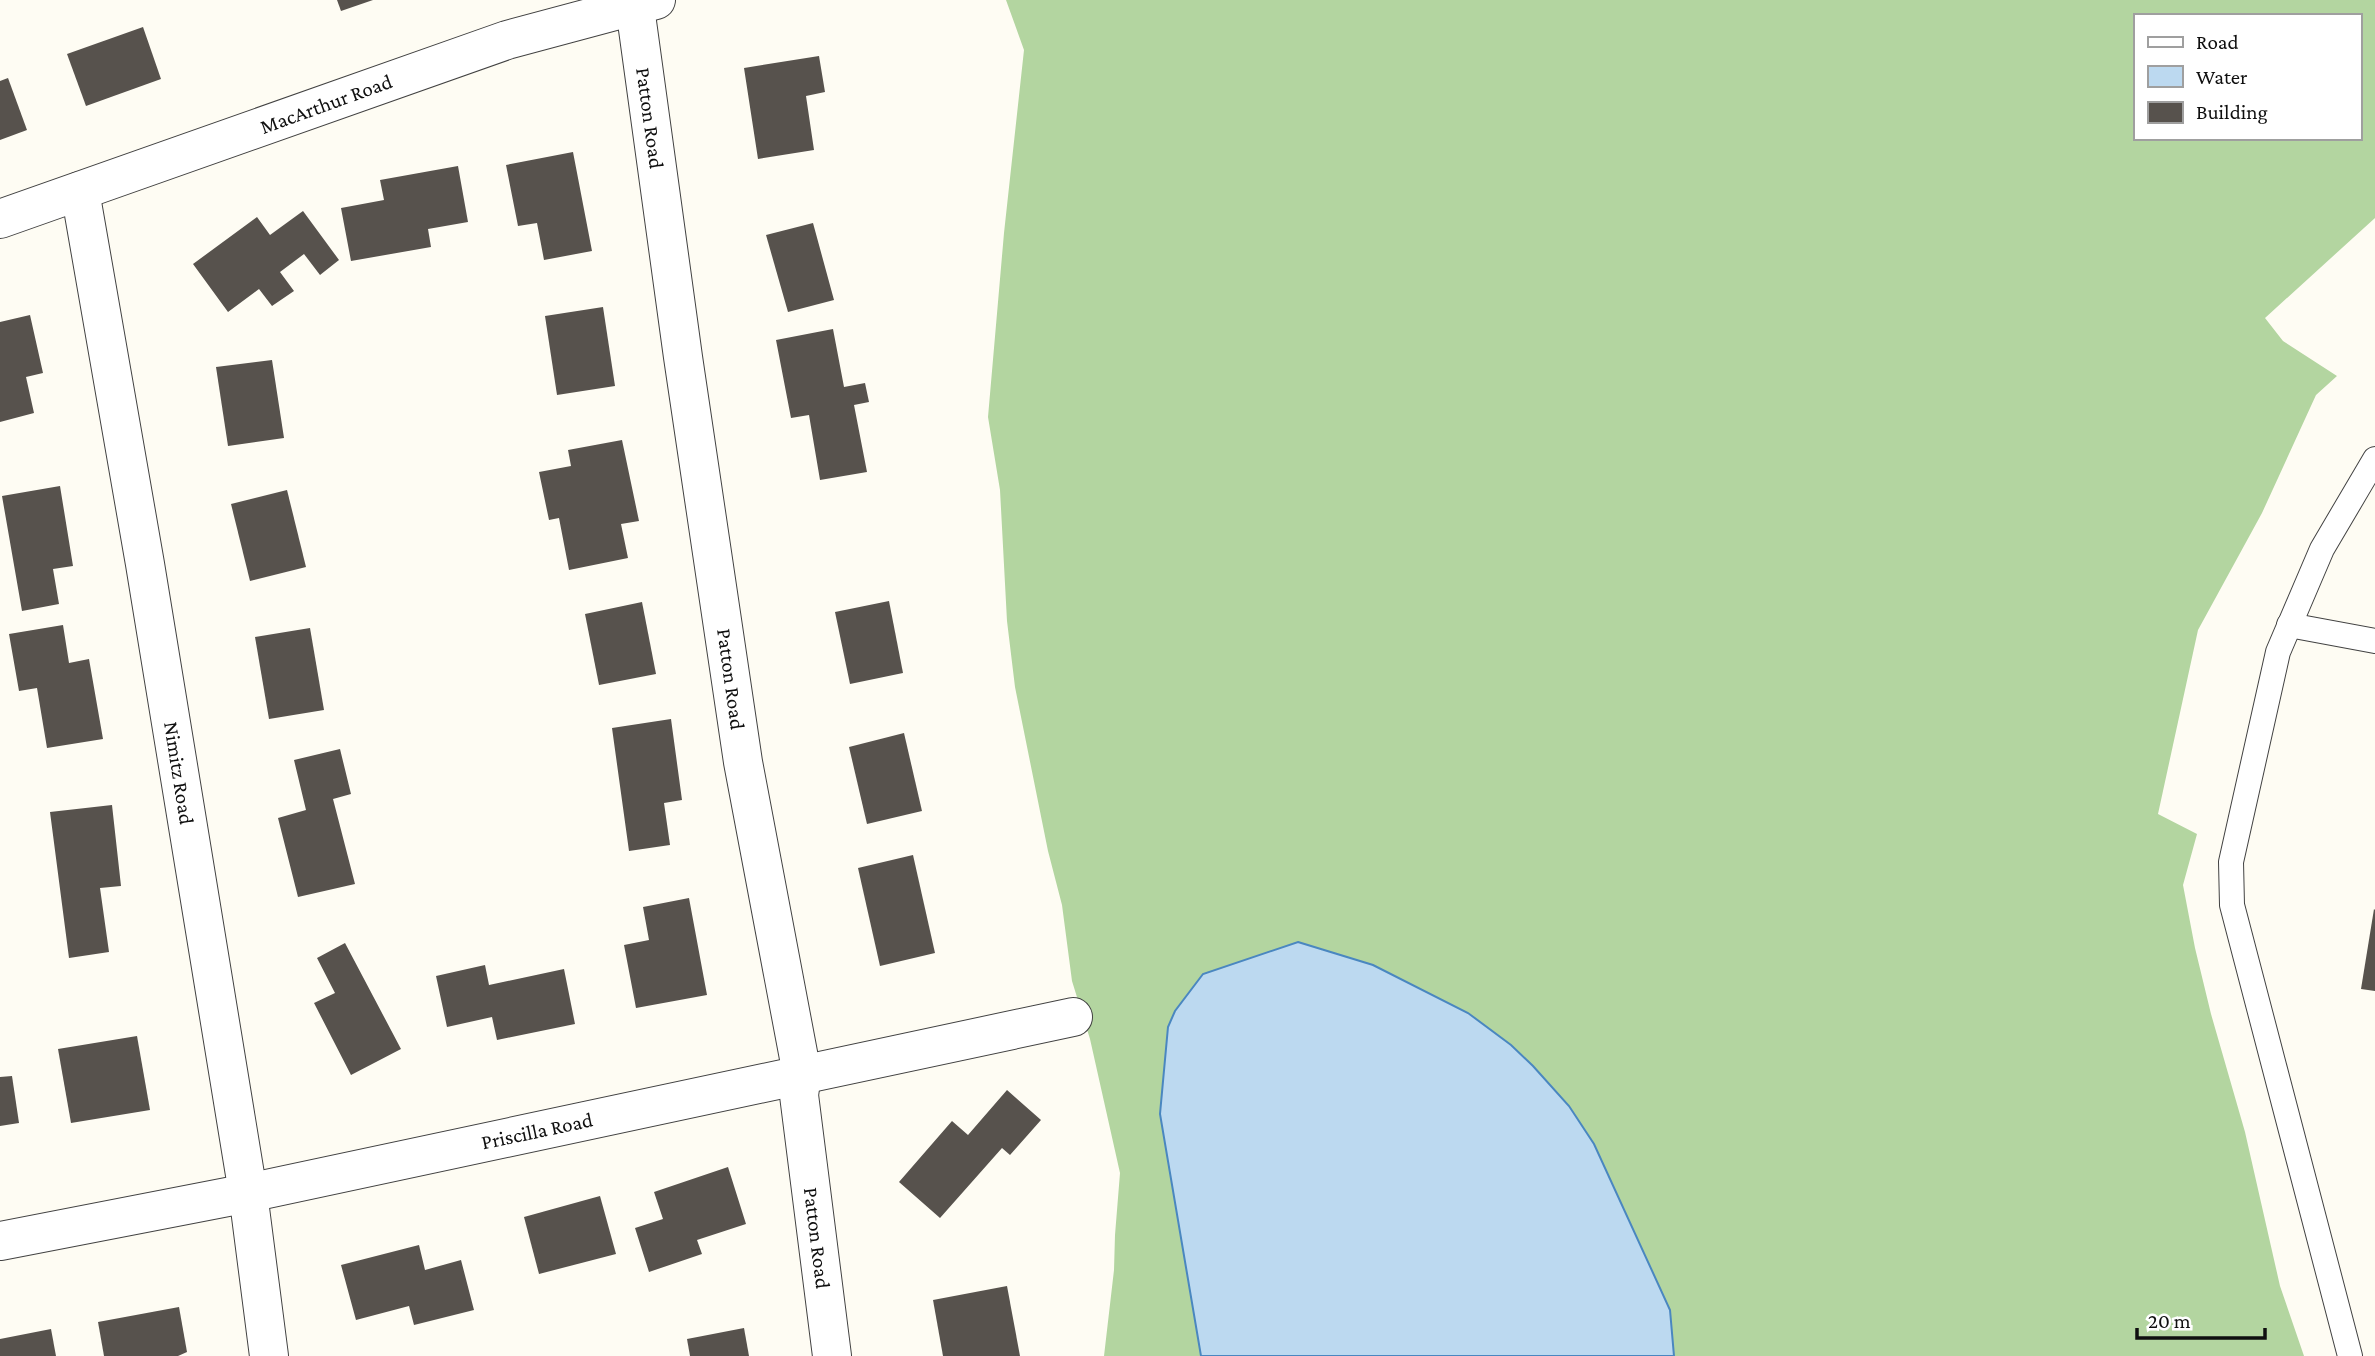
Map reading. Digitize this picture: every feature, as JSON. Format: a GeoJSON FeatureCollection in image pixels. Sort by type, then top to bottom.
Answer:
{"type":"FeatureCollection","features":[{"type":"Feature","properties":{"kind":"street","name":"MacArthur Road"},"geometry":{"type":"LineString","coordinates":[[0,219],[507,40],[641,1]]}},
{"type":"Feature","properties":{"kind":"street","name":"Patton Road"},"geometry":{"type":"LineString","coordinates":[[641,1],[687,384],[743,762],[802,1074],[799,1095],[832,1356]]}},
{"type":"Feature","properties":{"kind":"street","name":"Nimitz Road"},"geometry":{"type":"LineString","coordinates":[[80,191],[145,564],[248,1193],[270,1356]]}},
{"type":"Feature","properties":{"kind":"street","name":"Priscilla Road"},"geometry":{"type":"LineString","coordinates":[[0,1241],[248,1193],[1073,1017]]}},
{"type":"Feature","properties":{"kind":"lane"},"geometry":{"type":"LineString","coordinates":[[2350,1356],[2232,905],[2231,862],[2278,652],[2322,549],[2375,459]]}},
{"type":"Feature","properties":{"kind":"lane"},"geometry":{"type":"LineString","coordinates":[[2290,625],[2375,641]]}},
{"type":"Feature","properties":{"kind":"green space"},"geometry":{"type":"Polygon","coordinates":[[[1006,0],[2375,0],[2375,218],[2265,318],[2283,341],[2337,376],[2316,395],[2262,513],[2198,630],[2158,814],[2197,834],[2183,885],[2195,948],[2245,1132],[2280,1286],[2304,1356],[1674,1356],[1670,1310],[1594,1144],[1569,1106],[1511,1045],[1160,1114],[1201,1356],[1104,1356],[1114,1270],[1120,1173],[1090,1039],[1072,981],[1062,905],[1048,851],[1015,687],[1007,621],[1000,490],[988,417],[1024,50],[1006,0]]]}},
{"type":"Feature","properties":{"kind":"water"},"geometry":{"type":"Polygon","coordinates":[[[1298,942],[1373,965],[1468,1013],[1511,1045],[1533,1066],[1569,1106],[1594,1144],[1670,1310],[1674,1356],[1201,1356],[1160,1114],[1168,1027],[1175,1011],[1203,974],[1298,942]]]}},
{"type":"Feature","properties":{"kind":"building"},"geometry":{"type":"Polygon","coordinates":[[[337,0],[373,0],[341,11],[337,0]]]}},
{"type":"Feature","properties":{"kind":"building"},"geometry":{"type":"Polygon","coordinates":[[[143,27],[161,79],[86,106],[67,54],[143,27]]]}},
{"type":"Feature","properties":{"kind":"building"},"geometry":{"type":"Polygon","coordinates":[[[819,56],[825,92],[806,96],[814,150],[758,159],[744,68],[819,56]]]}},
{"type":"Feature","properties":{"kind":"building"},"geometry":{"type":"Polygon","coordinates":[[[8,78],[27,130],[0,140],[0,81],[8,78]]]}},
{"type":"Feature","properties":{"kind":"building"},"geometry":{"type":"Polygon","coordinates":[[[573,152],[592,251],[544,260],[537,223],[518,226],[506,165],[573,152]]]}},
{"type":"Feature","properties":{"kind":"building"},"geometry":{"type":"Polygon","coordinates":[[[458,166],[468,222],[428,229],[431,247],[351,261],[341,208],[384,200],[380,180],[458,166]]]}},
{"type":"Feature","properties":{"kind":"building"},"geometry":{"type":"Polygon","coordinates":[[[303,211],[339,260],[320,275],[304,254],[280,272],[294,291],[272,306],[259,289],[228,312],[193,264],[257,217],[270,235],[303,211]]]}},
{"type":"Feature","properties":{"kind":"building"},"geometry":{"type":"Polygon","coordinates":[[[813,223],[834,300],[788,312],[766,235],[813,223]]]}},
{"type":"Feature","properties":{"kind":"building"},"geometry":{"type":"Polygon","coordinates":[[[603,307],[615,386],[557,395],[545,316],[603,307]]]}},
{"type":"Feature","properties":{"kind":"building"},"geometry":{"type":"Polygon","coordinates":[[[30,315],[43,373],[26,377],[34,413],[0,422],[0,322],[30,315]]]}},
{"type":"Feature","properties":{"kind":"building"},"geometry":{"type":"Polygon","coordinates":[[[833,329],[844,387],[865,383],[869,402],[854,405],[867,472],[820,480],[809,415],[791,418],[776,340],[833,329]]]}},
{"type":"Feature","properties":{"kind":"building"},"geometry":{"type":"Polygon","coordinates":[[[272,360],[284,438],[228,446],[216,367],[272,360]]]}},
{"type":"Feature","properties":{"kind":"building"},"geometry":{"type":"Polygon","coordinates":[[[622,440],[639,521],[621,524],[628,558],[569,570],[559,518],[549,520],[539,472],[571,466],[568,450],[622,440]]]}},
{"type":"Feature","properties":{"kind":"building"},"geometry":{"type":"Polygon","coordinates":[[[60,486],[73,566],[53,569],[59,604],[22,611],[2,496],[60,486]]]}},
{"type":"Feature","properties":{"kind":"building"},"geometry":{"type":"Polygon","coordinates":[[[287,490],[306,567],[250,581],[231,504],[287,490]]]}},
{"type":"Feature","properties":{"kind":"building"},"geometry":{"type":"Polygon","coordinates":[[[889,601],[903,673],[850,684],[835,612],[889,601]]]}},
{"type":"Feature","properties":{"kind":"building"},"geometry":{"type":"Polygon","coordinates":[[[642,602],[656,674],[599,685],[585,614],[642,602]]]}},
{"type":"Feature","properties":{"kind":"building"},"geometry":{"type":"Polygon","coordinates":[[[63,625],[69,663],[89,659],[103,739],[47,748],[37,688],[19,691],[9,634],[63,625]]]}},
{"type":"Feature","properties":{"kind":"building"},"geometry":{"type":"Polygon","coordinates":[[[310,628],[324,710],[269,719],[255,637],[310,628]]]}},
{"type":"Feature","properties":{"kind":"building"},"geometry":{"type":"Polygon","coordinates":[[[671,719],[682,800],[664,803],[670,845],[629,851],[612,728],[671,719]]]}},
{"type":"Feature","properties":{"kind":"building"},"geometry":{"type":"Polygon","coordinates":[[[904,733],[922,811],[867,824],[849,747],[904,733]]]}},
{"type":"Feature","properties":{"kind":"building"},"geometry":{"type":"Polygon","coordinates":[[[340,749],[351,794],[333,799],[355,884],[298,897],[278,818],[306,810],[294,760],[340,749]]]}},
{"type":"Feature","properties":{"kind":"building"},"geometry":{"type":"Polygon","coordinates":[[[112,805],[121,886],[100,888],[109,952],[69,958],[50,812],[112,805]]]}},
{"type":"Feature","properties":{"kind":"building"},"geometry":{"type":"Polygon","coordinates":[[[913,855],[935,953],[880,966],[858,868],[913,855]]]}},
{"type":"Feature","properties":{"kind":"building"},"geometry":{"type":"Polygon","coordinates":[[[689,898],[707,995],[636,1008],[624,945],[649,940],[643,907],[689,898]]]}},
{"type":"Feature","properties":{"kind":"building"},"geometry":{"type":"Polygon","coordinates":[[[2375,910],[2375,991],[2361,989],[2375,910]]]}},
{"type":"Feature","properties":{"kind":"building"},"geometry":{"type":"Polygon","coordinates":[[[345,943],[401,1049],[351,1075],[314,1003],[335,993],[317,958],[345,943]]]}},
{"type":"Feature","properties":{"kind":"building"},"geometry":{"type":"Polygon","coordinates":[[[485,965],[489,985],[564,969],[575,1024],[497,1040],[492,1017],[447,1027],[436,976],[485,965]]]}},
{"type":"Feature","properties":{"kind":"building"},"geometry":{"type":"Polygon","coordinates":[[[137,1036],[150,1110],[71,1123],[58,1049],[137,1036]]]}},
{"type":"Feature","properties":{"kind":"building"},"geometry":{"type":"Polygon","coordinates":[[[12,1076],[19,1123],[0,1126],[0,1077],[12,1076]]]}},
{"type":"Feature","properties":{"kind":"building"},"geometry":{"type":"Polygon","coordinates":[[[1007,1090],[1041,1120],[1010,1155],[1002,1148],[940,1218],[899,1182],[952,1121],[968,1135],[1007,1090]]]}},
{"type":"Feature","properties":{"kind":"building"},"geometry":{"type":"Polygon","coordinates":[[[728,1167],[746,1224],[697,1240],[702,1254],[649,1272],[635,1228],[663,1219],[654,1192],[728,1167]]]}},
{"type":"Feature","properties":{"kind":"building"},"geometry":{"type":"Polygon","coordinates":[[[600,1196],[616,1254],[539,1274],[524,1217],[600,1196]]]}},
{"type":"Feature","properties":{"kind":"building"},"geometry":{"type":"Polygon","coordinates":[[[419,1245],[425,1270],[461,1260],[474,1310],[414,1325],[409,1306],[356,1320],[341,1265],[419,1245]]]}},
{"type":"Feature","properties":{"kind":"building"},"geometry":{"type":"Polygon","coordinates":[[[1007,1286],[1020,1356],[943,1356],[933,1300],[1007,1286]]]}},
{"type":"Feature","properties":{"kind":"building"},"geometry":{"type":"Polygon","coordinates":[[[179,1307],[187,1352],[178,1356],[104,1356],[98,1322],[179,1307]]]}},
{"type":"Feature","properties":{"kind":"building"},"geometry":{"type":"Polygon","coordinates":[[[744,1328],[749,1356],[690,1356],[687,1339],[744,1328]]]}},
{"type":"Feature","properties":{"kind":"building"},"geometry":{"type":"Polygon","coordinates":[[[51,1329],[56,1356],[0,1356],[0,1339],[51,1329]]]}}]}
